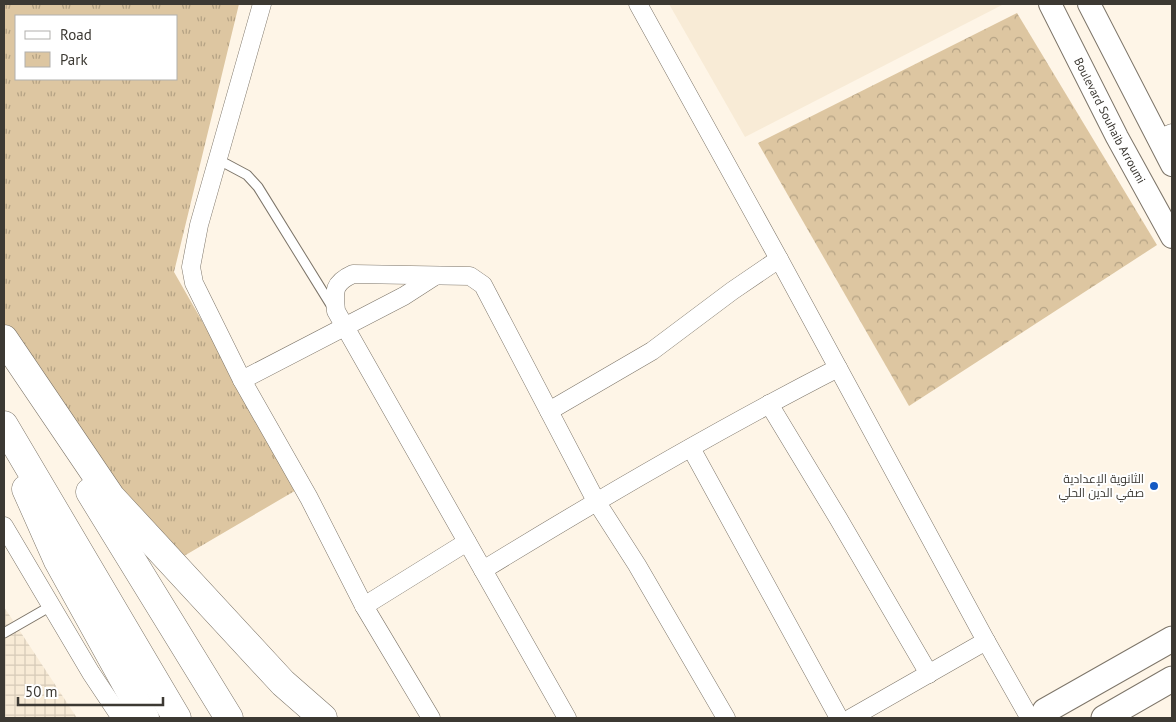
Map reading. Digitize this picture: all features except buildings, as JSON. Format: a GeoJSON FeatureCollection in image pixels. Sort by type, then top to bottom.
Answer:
{"type":"FeatureCollection","features":[{"type":"Feature","properties":{"kind":"highway"},"geometry":{"type":"LineString","coordinates":[[4,339],[111,497],[283,683],[323,718]]}},
{"type":"Feature","properties":{"kind":"highway"},"geometry":{"type":"LineString","coordinates":[[4,352],[229,718]]}},
{"type":"Feature","properties":{"kind":"highway"},"geometry":{"type":"LineString","coordinates":[[8,431],[25,486],[58,562],[144,718]]}},
{"type":"Feature","properties":{"kind":"highway"},"geometry":{"type":"LineString","coordinates":[[8,431],[177,718]]}},
{"type":"Feature","properties":{"kind":"main road"},"geometry":{"type":"LineString","coordinates":[[1040,716],[1172,639]]}},
{"type":"Feature","properties":{"kind":"main road"},"geometry":{"type":"LineString","coordinates":[[1104,718],[1172,679]]}},
{"type":"Feature","properties":{"kind":"street"},"geometry":{"type":"LineString","coordinates":[[262,4],[198,224],[191,267],[194,283],[242,380],[309,498],[364,606],[432,718]]}},
{"type":"Feature","properties":{"kind":"street"},"geometry":{"type":"LineString","coordinates":[[638,4],[986,641],[1040,716]]}},
{"type":"Feature","properties":{"kind":"street","name":"Boulevard Souhaib Arroumi"},"geometry":{"type":"LineString","coordinates":[[1050,4],[1117,137],[1172,237]]}},
{"type":"Feature","properties":{"kind":"street"},"geometry":{"type":"LineString","coordinates":[[1088,4],[1165,136],[1172,164]]}},
{"type":"Feature","properties":{"kind":"street"},"geometry":{"type":"LineString","coordinates":[[549,411],[652,351],[732,291],[779,259]]}},
{"type":"Feature","properties":{"kind":"street"},"geometry":{"type":"LineString","coordinates":[[567,718],[336,311],[334,294],[337,285],[353,274],[470,276],[483,285],[596,501],[637,564],[726,718]]}},
{"type":"Feature","properties":{"kind":"street"},"geometry":{"type":"LineString","coordinates":[[242,380],[404,296],[435,276]]}},
{"type":"Feature","properties":{"kind":"street"},"geometry":{"type":"LineString","coordinates":[[483,570],[596,501],[769,404],[838,368]]}},
{"type":"Feature","properties":{"kind":"street"},"geometry":{"type":"LineString","coordinates":[[769,404],[929,674]]}},
{"type":"Feature","properties":{"kind":"street"},"geometry":{"type":"LineString","coordinates":[[691,448],[838,718]]}},
{"type":"Feature","properties":{"kind":"street"},"geometry":{"type":"LineString","coordinates":[[4,528],[91,673],[121,718]]}},
{"type":"Feature","properties":{"kind":"street"},"geometry":{"type":"LineString","coordinates":[[364,606],[467,542]]}},
{"type":"Feature","properties":{"kind":"street"},"geometry":{"type":"LineString","coordinates":[[851,718],[986,641]]}},
{"type":"Feature","properties":{"kind":"lane"},"geometry":{"type":"LineString","coordinates":[[217,160],[247,175],[258,187],[336,311]]}},
{"type":"Feature","properties":{"kind":"lane"},"geometry":{"type":"LineString","coordinates":[[4,633],[51,606]]}},
{"type":"Feature","properties":{"kind":"shaded area"},"geometry":{"type":"Polygon","coordinates":[[[669,4],[1004,4],[745,137],[669,4]]]}},
{"type":"Feature","properties":{"kind":"shaded area"},"geometry":{"type":"Polygon","coordinates":[[[4,607],[10,616],[77,718],[4,718],[4,607]]]}},
{"type":"Feature","properties":{"kind":"green space"},"geometry":{"type":"Polygon","coordinates":[[[4,4],[239,4],[174,272],[298,489],[172,563],[4,339],[4,4]]]}},
{"type":"Feature","properties":{"kind":"green space"},"geometry":{"type":"Polygon","coordinates":[[[1017,13],[1157,245],[909,406],[758,143],[1017,13]]]}},
{"type":"Feature","properties":{"kind":"place","name":"الثانوية الإعدادية صفي الدين الحلي"},"geometry":{"type":"Point","coordinates":[1154,486]}}]}
